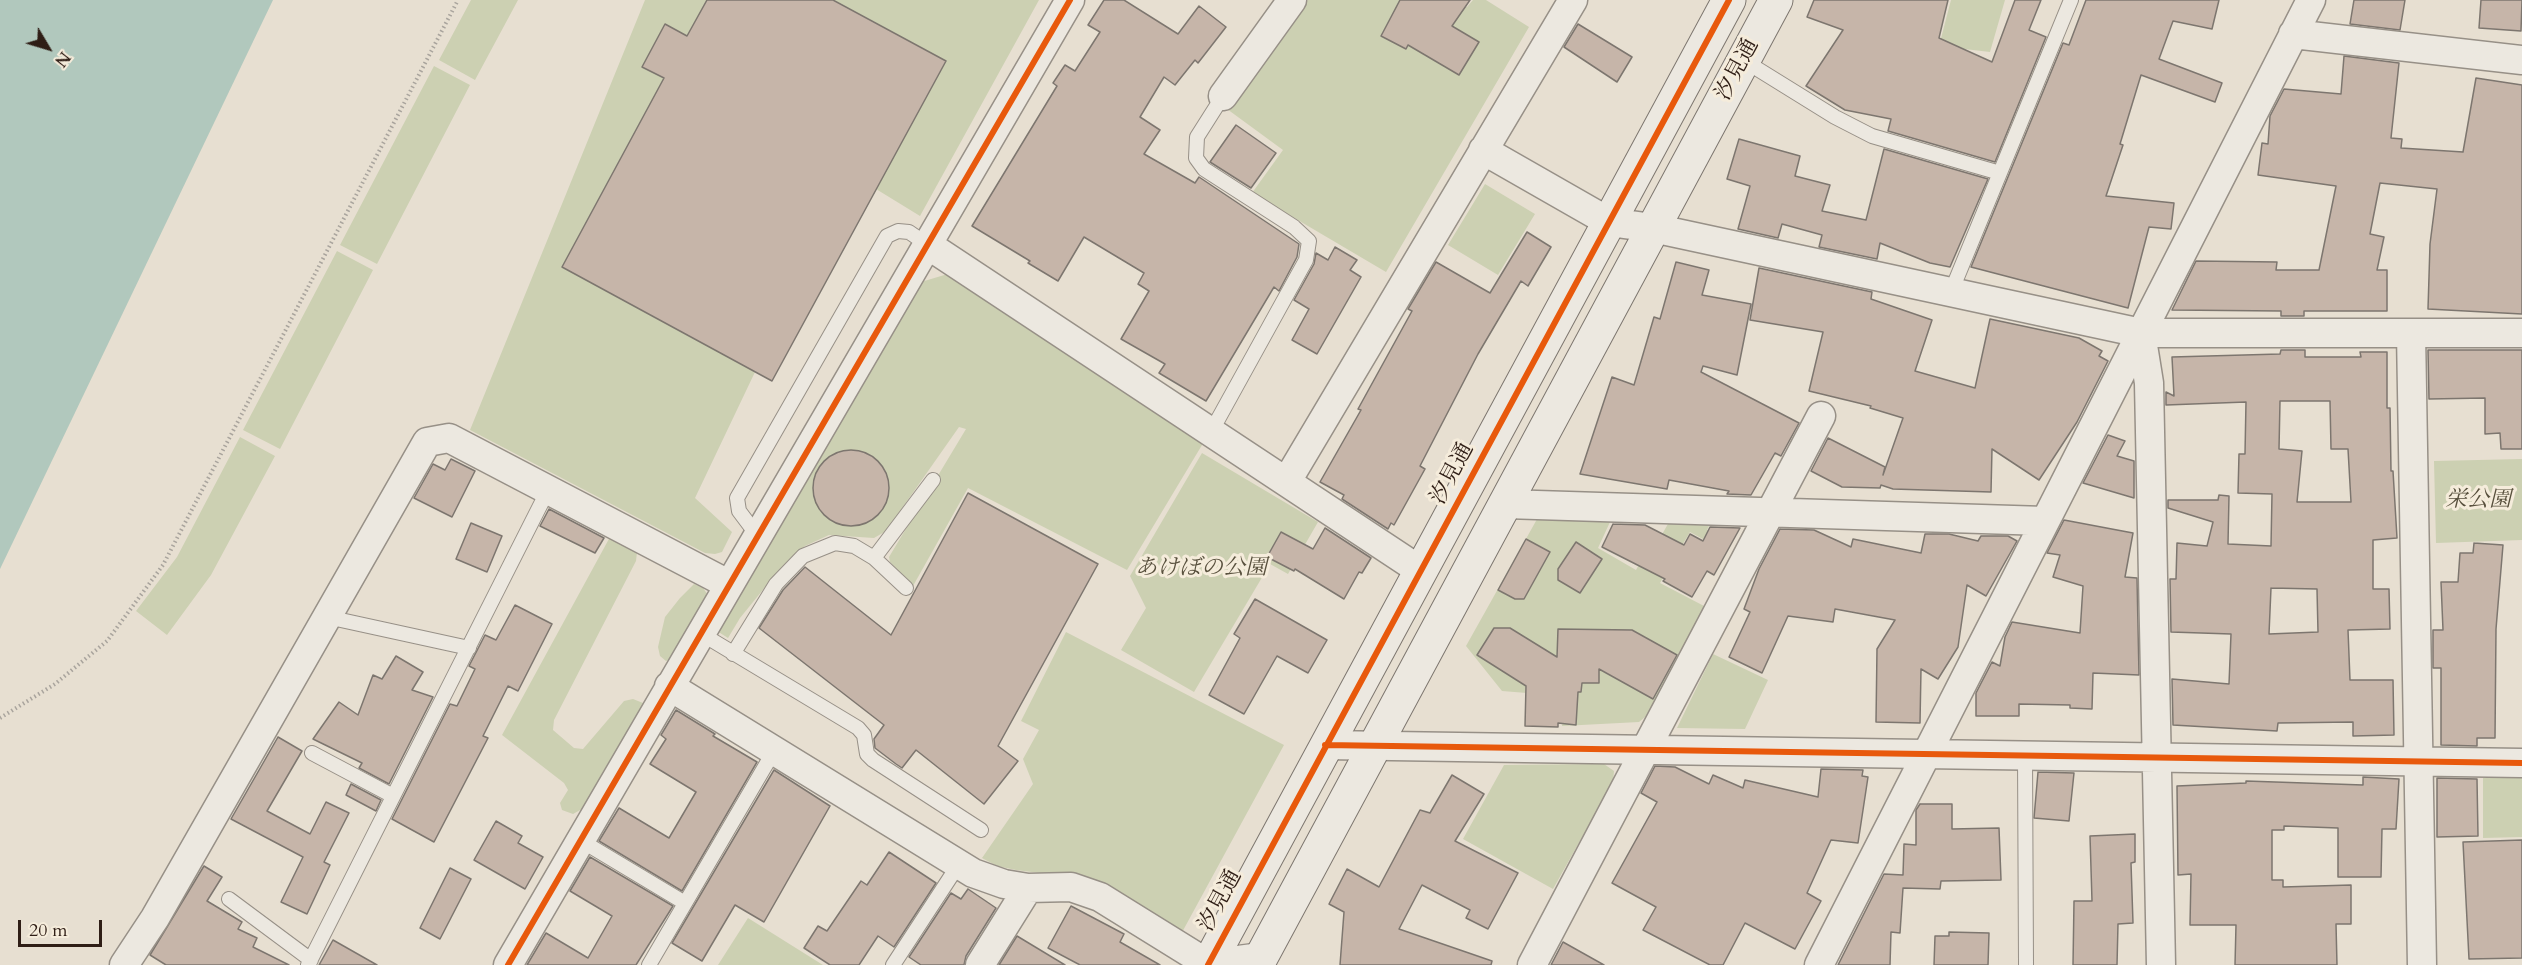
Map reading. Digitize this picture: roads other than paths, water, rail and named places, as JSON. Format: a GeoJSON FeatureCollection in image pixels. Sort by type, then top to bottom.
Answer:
{"type":"FeatureCollection","features":[{"type":"Feature","properties":{"kind":"street"},"geometry":{"type":"LineString","coordinates":[[507,965],[1070,0]]}},
{"type":"Feature","properties":{"kind":"street"},"geometry":{"type":"LineString","coordinates":[[1223,96],[1292,0]]}},
{"type":"Feature","properties":{"kind":"street"},"geometry":{"type":"LineString","coordinates":[[1287,482],[1573,0]]}},
{"type":"Feature","properties":{"kind":"street","name":"汐見通"},"geometry":{"type":"LineString","coordinates":[[1208,965],[1729,0]]}},
{"type":"Feature","properties":{"kind":"street","name":"汐見通"},"geometry":{"type":"LineString","coordinates":[[1259,961],[1776,0]]}},
{"type":"Feature","properties":{"kind":"street"},"geometry":{"type":"LineString","coordinates":[[1819,965],[2311,0]]}},
{"type":"Feature","properties":{"kind":"street"},"geometry":{"type":"LineString","coordinates":[[2293,34],[2522,60]]}},
{"type":"Feature","properties":{"kind":"street"},"geometry":{"type":"LineString","coordinates":[[1483,150],[1610,222],[1653,228],[2141,333],[2522,333]]}},
{"type":"Feature","properties":{"kind":"street"},"geometry":{"type":"LineString","coordinates":[[928,245],[1421,571]]}},
{"type":"Feature","properties":{"kind":"street"},"geometry":{"type":"LineString","coordinates":[[2141,333],[2149,383],[2161,965]]}},
{"type":"Feature","properties":{"kind":"street"},"geometry":{"type":"LineString","coordinates":[[2411,333],[2422,965]]}},
{"type":"Feature","properties":{"kind":"street"},"geometry":{"type":"LineString","coordinates":[[1532,965],[1821,416]]}},
{"type":"Feature","properties":{"kind":"street"},"geometry":{"type":"LineString","coordinates":[[124,965],[155,918],[427,442],[449,438],[728,584]]}},
{"type":"Feature","properties":{"kind":"street"},"geometry":{"type":"LineString","coordinates":[[1505,504],[2045,521]]}},
{"type":"Feature","properties":{"kind":"street"},"geometry":{"type":"LineString","coordinates":[[669,687],[973,873],[1004,885],[1028,888],[1071,887],[1100,897],[1208,965],[1259,961]]}},
{"type":"Feature","properties":{"kind":"street"},"geometry":{"type":"LineString","coordinates":[[1325,745],[1646,748],[2522,763]]}},
{"type":"Feature","properties":{"kind":"street"},"geometry":{"type":"LineString","coordinates":[[980,965],[1028,888]]}},
{"type":"Feature","properties":{"kind":"lane"},"geometry":{"type":"LineString","coordinates":[[1951,292],[2071,0]]}},
{"type":"Feature","properties":{"kind":"lane"},"geometry":{"type":"LineString","coordinates":[[1743,60],[1797,95],[1872,136],[2000,172]]}},
{"type":"Feature","properties":{"kind":"lane"},"geometry":{"type":"LineString","coordinates":[[1211,432],[1306,260],[1309,241],[1294,227],[1204,169],[1196,158],[1197,137],[1223,96]]}},
{"type":"Feature","properties":{"kind":"lane"},"geometry":{"type":"LineString","coordinates":[[758,535],[739,511],[737,498],[887,236],[898,231],[909,232],[928,245]]}},
{"type":"Feature","properties":{"kind":"lane"},"geometry":{"type":"LineString","coordinates":[[874,558],[933,480]]}},
{"type":"Feature","properties":{"kind":"lane"},"geometry":{"type":"LineString","coordinates":[[229,899],[309,962],[548,490]]}},
{"type":"Feature","properties":{"kind":"lane"},"geometry":{"type":"LineString","coordinates":[[733,654],[776,584],[803,556],[835,543],[854,546],[874,558],[906,588]]}},
{"type":"Feature","properties":{"kind":"lane"},"geometry":{"type":"LineString","coordinates":[[327,617],[469,648]]}},
{"type":"Feature","properties":{"kind":"lane"},"geometry":{"type":"LineString","coordinates":[[700,633],[858,728],[864,735],[867,754],[873,760],[981,830]]}},
{"type":"Feature","properties":{"kind":"lane"},"geometry":{"type":"LineString","coordinates":[[649,965],[774,751]]}},
{"type":"Feature","properties":{"kind":"lane"},"geometry":{"type":"LineString","coordinates":[[312,753],[393,796]]}},
{"type":"Feature","properties":{"kind":"lane"},"geometry":{"type":"LineString","coordinates":[[2025,755],[2026,965]]}},
{"type":"Feature","properties":{"kind":"lane"},"geometry":{"type":"LineString","coordinates":[[580,840],[685,903]]}},
{"type":"Feature","properties":{"kind":"lane"},"geometry":{"type":"LineString","coordinates":[[892,965],[958,864]]}},
{"type":"Feature","properties":{"kind":"park label","name":"栄公園"},"geometry":{"type":"Point","coordinates":[2478,501]}},
{"type":"Feature","properties":{"kind":"park label","name":"あけぼの公園"},"geometry":{"type":"Point","coordinates":[1201,569]}}]}
